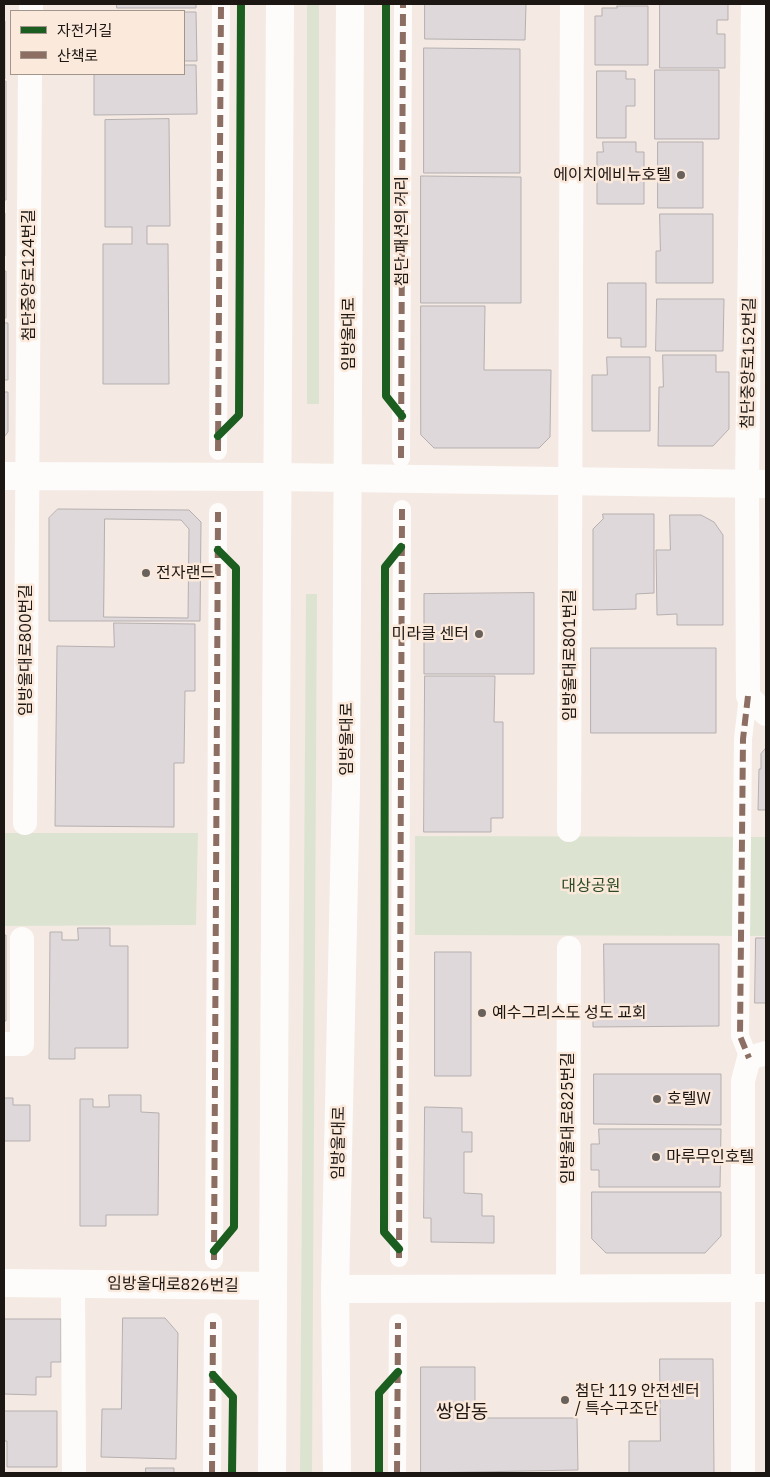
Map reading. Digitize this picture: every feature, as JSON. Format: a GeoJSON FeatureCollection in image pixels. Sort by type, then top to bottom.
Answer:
{"type":"FeatureCollection","features":[{"type":"Feature","properties":{"kind":"main road"},"geometry":{"type":"LineString","coordinates":[[272,1473],[280,4]]}},
{"type":"Feature","properties":{"kind":"main road","name":"임방울대로"},"geometry":{"type":"LineString","coordinates":[[337,1473],[335,1289],[346,786],[350,4]]}},
{"type":"Feature","properties":{"kind":"main road"},"geometry":{"type":"LineString","coordinates":[[16,476],[570,480],[757,484]]}},
{"type":"Feature","properties":{"kind":"main road","name":"임방울대로826번길"},"geometry":{"type":"LineString","coordinates":[[4,1283],[272,1286]]}},
{"type":"Feature","properties":{"kind":"main road"},"geometry":{"type":"LineString","coordinates":[[335,1289],[755,1288]]}},
{"type":"Feature","properties":{"kind":"street"},"geometry":{"type":"LineString","coordinates":[[218,451],[221,4]]}},
{"type":"Feature","properties":{"kind":"street","name":"첨단 패션의 거리"},"geometry":{"type":"LineString","coordinates":[[401,458],[403,4]]}},
{"type":"Feature","properties":{"kind":"street"},"geometry":{"type":"LineString","coordinates":[[570,480],[572,4]]}},
{"type":"Feature","properties":{"kind":"street","name":"첨단중앙로152번길"},"geometry":{"type":"LineString","coordinates":[[748,696],[757,484],[753,4]]}},
{"type":"Feature","properties":{"kind":"street","name":"첨단중앙로124번길"},"geometry":{"type":"LineString","coordinates":[[16,476],[30,75]]}},
{"type":"Feature","properties":{"kind":"street","name":"임방울대로800번길"},"geometry":{"type":"LineString","coordinates":[[16,476],[25,823]]}},
{"type":"Feature","properties":{"kind":"street","name":"임방울대로801번길"},"geometry":{"type":"LineString","coordinates":[[569,830],[570,480]]}},
{"type":"Feature","properties":{"kind":"street"},"geometry":{"type":"LineString","coordinates":[[398,1258],[402,509]]}},
{"type":"Feature","properties":{"kind":"street"},"geometry":{"type":"LineString","coordinates":[[214,1260],[218,512]]}},
{"type":"Feature","properties":{"kind":"street"},"geometry":{"type":"LineString","coordinates":[[748,696],[766,714]]}},
{"type":"Feature","properties":{"kind":"street"},"geometry":{"type":"LineString","coordinates":[[743,1473],[755,1288],[743,1081],[757,1056],[740,1036],[742,739],[748,696]]}},
{"type":"Feature","properties":{"kind":"street"},"geometry":{"type":"LineString","coordinates":[[4,1044],[22,1044],[22,939]]}},
{"type":"Feature","properties":{"kind":"street","name":"임방울대로825번길"},"geometry":{"type":"LineString","coordinates":[[568,1288],[569,948]]}},
{"type":"Feature","properties":{"kind":"street"},"geometry":{"type":"LineString","coordinates":[[73,1284],[74,1473]]}},
{"type":"Feature","properties":{"kind":"street"},"geometry":{"type":"LineString","coordinates":[[212,1473],[213,1322]]}},
{"type":"Feature","properties":{"kind":"street"},"geometry":{"type":"LineString","coordinates":[[397,1473],[398,1323]]}},
{"type":"Feature","properties":{"kind":"green space"},"geometry":{"type":"Polygon","coordinates":[[[307,4],[319,4],[319,404],[307,404],[307,4]]]}},
{"type":"Feature","properties":{"kind":"green space"},"geometry":{"type":"Polygon","coordinates":[[[306,594],[317,594],[312,1473],[300,1473],[306,594]]]}},
{"type":"Feature","properties":{"kind":"green space"},"geometry":{"type":"Polygon","coordinates":[[[4,833],[198,833],[196,925],[4,926],[4,833]]]}},
{"type":"Feature","properties":{"kind":"green space","name":"대상공원"},"geometry":{"type":"Polygon","coordinates":[[[415,836],[766,837],[766,936],[415,935],[415,836]]]}},
{"type":"Feature","properties":{"kind":"building"},"geometry":{"type":"Polygon","coordinates":[[[117,4],[196,4],[196,8],[117,8],[117,4]]]}},
{"type":"Feature","properties":{"kind":"building"},"geometry":{"type":"Polygon","coordinates":[[[425,4],[526,4],[525,40],[425,39],[425,4]]]}},
{"type":"Feature","properties":{"kind":"building"},"geometry":{"type":"Polygon","coordinates":[[[660,4],[728,4],[728,20],[717,20],[717,34],[725,34],[725,68],[660,68],[660,4]]]}},
{"type":"Feature","properties":{"kind":"building"},"geometry":{"type":"Polygon","coordinates":[[[617,6],[648,6],[648,65],[595,65],[595,16],[602,16],[602,8],[617,8],[617,6]]]}},
{"type":"Feature","properties":{"kind":"building"},"geometry":{"type":"Polygon","coordinates":[[[185,12],[196,12],[197,61],[185,61],[185,12]]]}},
{"type":"Feature","properties":{"kind":"building"},"geometry":{"type":"Polygon","coordinates":[[[5,21],[5,79],[4,79],[5,21]]]}},
{"type":"Feature","properties":{"kind":"building"},"geometry":{"type":"Polygon","coordinates":[[[424,48],[520,49],[520,173],[424,173],[424,48]]]}},
{"type":"Feature","properties":{"kind":"building"},"geometry":{"type":"Polygon","coordinates":[[[185,65],[196,65],[197,114],[94,115],[94,75],[185,75],[185,65]]]}},
{"type":"Feature","properties":{"kind":"building"},"geometry":{"type":"Polygon","coordinates":[[[655,70],[719,70],[719,139],[655,139],[655,70]]]}},
{"type":"Feature","properties":{"kind":"building"},"geometry":{"type":"Polygon","coordinates":[[[597,71],[626,71],[626,79],[635,79],[635,106],[626,106],[626,138],[597,138],[597,71]]]}},
{"type":"Feature","properties":{"kind":"building"},"geometry":{"type":"Polygon","coordinates":[[[4,81],[6,81],[6,200],[4,200],[4,81]]]}},
{"type":"Feature","properties":{"kind":"building"},"geometry":{"type":"Polygon","coordinates":[[[169,119],[170,226],[147,226],[147,244],[168,244],[169,384],[103,384],[103,244],[132,244],[132,227],[105,227],[105,120],[169,119]]]}},
{"type":"Feature","properties":{"kind":"building"},"geometry":{"type":"Polygon","coordinates":[[[603,142],[636,142],[636,152],[644,152],[644,204],[597,204],[597,152],[603,152],[603,142]]]}},
{"type":"Feature","properties":{"kind":"building","name":"에이치에비뉴호텔"},"geometry":{"type":"Polygon","coordinates":[[[658,142],[703,142],[703,208],[658,208],[658,142]]]}},
{"type":"Feature","properties":{"kind":"building"},"geometry":{"type":"Polygon","coordinates":[[[421,176],[521,177],[521,303],[421,303],[421,176]]]}},
{"type":"Feature","properties":{"kind":"building"},"geometry":{"type":"Polygon","coordinates":[[[5,213],[5,256],[4,256],[5,213]]]}},
{"type":"Feature","properties":{"kind":"building"},"geometry":{"type":"Polygon","coordinates":[[[660,214],[713,214],[713,283],[656,283],[656,251],[660,251],[660,214]]]}},
{"type":"Feature","properties":{"kind":"building"},"geometry":{"type":"Polygon","coordinates":[[[4,271],[6,271],[6,318],[4,318],[4,271]]]}},
{"type":"Feature","properties":{"kind":"building"},"geometry":{"type":"Polygon","coordinates":[[[608,283],[646,283],[646,347],[621,347],[621,338],[608,338],[608,283]]]}},
{"type":"Feature","properties":{"kind":"building"},"geometry":{"type":"Polygon","coordinates":[[[657,299],[724,299],[723,351],[656,351],[657,299]]]}},
{"type":"Feature","properties":{"kind":"building"},"geometry":{"type":"Polygon","coordinates":[[[421,306],[485,306],[484,370],[551,370],[550,437],[539,448],[434,448],[421,435],[421,306]]]}},
{"type":"Feature","properties":{"kind":"building"},"geometry":{"type":"Polygon","coordinates":[[[4,323],[8,323],[8,380],[4,380],[4,323]]]}},
{"type":"Feature","properties":{"kind":"building"},"geometry":{"type":"Polygon","coordinates":[[[663,355],[716,355],[716,372],[729,372],[729,429],[713,446],[658,446],[659,387],[663,387],[663,355]]]}},
{"type":"Feature","properties":{"kind":"building"},"geometry":{"type":"Polygon","coordinates":[[[607,357],[650,357],[650,431],[592,431],[592,375],[607,375],[607,357]]]}},
{"type":"Feature","properties":{"kind":"building"},"geometry":{"type":"Polygon","coordinates":[[[4,392],[8,392],[8,432],[4,437],[4,392]]]}},
{"type":"Feature","properties":{"kind":"building"},"geometry":{"type":"Polygon","coordinates":[[[58,509],[189,510],[201,522],[200,621],[49,621],[49,518],[58,509]]]}},
{"type":"Feature","properties":{"kind":"building"},"geometry":{"type":"Polygon","coordinates":[[[603,514],[654,514],[654,593],[636,594],[636,609],[593,610],[593,529],[603,519],[603,514]]]}},
{"type":"Feature","properties":{"kind":"building"},"geometry":{"type":"Polygon","coordinates":[[[670,515],[701,515],[714,522],[723,535],[723,625],[677,625],[677,614],[657,615],[656,550],[670,550],[670,515]]]}},
{"type":"Feature","properties":{"kind":"building","name":"전자랜드"},"geometry":{"type":"Polygon","coordinates":[[[105,519],[181,520],[189,529],[188,618],[104,617],[105,519]]]}},
{"type":"Feature","properties":{"kind":"building","name":"미라클 센터"},"geometry":{"type":"Polygon","coordinates":[[[534,593],[534,674],[424,674],[424,594],[534,593]]]}},
{"type":"Feature","properties":{"kind":"building"},"geometry":{"type":"Polygon","coordinates":[[[114,623],[195,624],[195,691],[185,691],[184,763],[174,763],[174,827],[55,826],[57,646],[114,647],[114,623]]]}},
{"type":"Feature","properties":{"kind":"building"},"geometry":{"type":"Polygon","coordinates":[[[591,648],[716,648],[716,733],[591,733],[591,648]]]}},
{"type":"Feature","properties":{"kind":"building"},"geometry":{"type":"Polygon","coordinates":[[[425,676],[495,676],[494,722],[503,722],[503,818],[491,818],[491,832],[424,832],[425,676]]]}},
{"type":"Feature","properties":{"kind":"building"},"geometry":{"type":"Polygon","coordinates":[[[766,748],[766,810],[758,810],[759,769],[761,769],[761,754],[766,748]]]}},
{"type":"Feature","properties":{"kind":"building"},"geometry":{"type":"Polygon","coordinates":[[[78,928],[110,928],[110,946],[128,946],[128,1048],[75,1048],[75,1059],[49,1059],[50,932],[62,932],[62,940],[78,940],[78,928]]]}},
{"type":"Feature","properties":{"kind":"building"},"geometry":{"type":"Polygon","coordinates":[[[4,935],[6,935],[6,1021],[4,1021],[4,935]]]}},
{"type":"Feature","properties":{"kind":"building"},"geometry":{"type":"Polygon","coordinates":[[[756,938],[766,938],[766,1003],[755,1003],[756,938]]]}},
{"type":"Feature","properties":{"kind":"building"},"geometry":{"type":"Polygon","coordinates":[[[604,944],[719,944],[719,1026],[593,1027],[593,1010],[604,1010],[604,944]]]}},
{"type":"Feature","properties":{"kind":"building"},"geometry":{"type":"Polygon","coordinates":[[[435,952],[471,952],[471,1076],[435,1076],[435,952]]]}},
{"type":"Feature","properties":{"kind":"building","name":"호텔W"},"geometry":{"type":"Polygon","coordinates":[[[594,1074],[721,1074],[721,1125],[594,1124],[594,1074]]]}},
{"type":"Feature","properties":{"kind":"building"},"geometry":{"type":"Polygon","coordinates":[[[109,1095],[141,1095],[141,1112],[159,1113],[158,1215],[106,1215],[106,1226],[80,1226],[80,1099],[93,1099],[93,1107],[109,1107],[109,1095]]]}},
{"type":"Feature","properties":{"kind":"building"},"geometry":{"type":"Polygon","coordinates":[[[4,1098],[13,1098],[13,1105],[30,1105],[30,1141],[4,1141],[4,1098]]]}},
{"type":"Feature","properties":{"kind":"building"},"geometry":{"type":"Polygon","coordinates":[[[425,1107],[462,1108],[462,1132],[472,1132],[472,1152],[464,1152],[464,1193],[482,1194],[482,1216],[494,1216],[494,1243],[431,1242],[431,1218],[424,1218],[425,1107]]]}},
{"type":"Feature","properties":{"kind":"building","name":"마루무인호텔"},"geometry":{"type":"Polygon","coordinates":[[[599,1129],[721,1129],[720,1187],[599,1187],[599,1170],[591,1170],[591,1144],[599,1144],[599,1129]]]}},
{"type":"Feature","properties":{"kind":"building"},"geometry":{"type":"Polygon","coordinates":[[[592,1192],[721,1192],[721,1236],[705,1253],[606,1253],[592,1239],[592,1192]]]}},
{"type":"Feature","properties":{"kind":"building"},"geometry":{"type":"Polygon","coordinates":[[[123,1318],[165,1318],[178,1333],[176,1459],[101,1457],[102,1409],[121,1409],[123,1318]]]}},
{"type":"Feature","properties":{"kind":"building"},"geometry":{"type":"Polygon","coordinates":[[[4,1319],[61,1319],[61,1362],[51,1362],[51,1377],[36,1377],[36,1395],[4,1394],[4,1319]]]}},
{"type":"Feature","properties":{"kind":"building"},"geometry":{"type":"Polygon","coordinates":[[[660,1359],[713,1359],[714,1473],[629,1473],[629,1441],[660,1441],[660,1359]]]}},
{"type":"Feature","properties":{"kind":"building"},"geometry":{"type":"Polygon","coordinates":[[[421,1367],[475,1367],[475,1418],[577,1418],[578,1470],[421,1473],[421,1367]]]}},
{"type":"Feature","properties":{"kind":"building"},"geometry":{"type":"Polygon","coordinates":[[[4,1411],[57,1411],[57,1467],[7,1467],[7,1441],[4,1441],[4,1411]]]}},
{"type":"Feature","properties":{"kind":"building"},"geometry":{"type":"Polygon","coordinates":[[[146,1468],[174,1468],[174,1473],[146,1473],[146,1468]]]}},
{"type":"Feature","properties":{"kind":"marked path"},"geometry":{"type":"LineString","coordinates":[[218,451],[221,4]]}},
{"type":"Feature","properties":{"kind":"marked path"},"geometry":{"type":"LineString","coordinates":[[401,458],[403,4]]}},
{"type":"Feature","properties":{"kind":"marked path"},"geometry":{"type":"LineString","coordinates":[[399,1258],[402,509]]}},
{"type":"Feature","properties":{"kind":"marked path"},"geometry":{"type":"LineString","coordinates":[[214,1260],[218,512]]}},
{"type":"Feature","properties":{"kind":"marked path"},"geometry":{"type":"LineString","coordinates":[[748,696],[743,739],[740,1036],[749,1058]]}},
{"type":"Feature","properties":{"kind":"marked path"},"geometry":{"type":"LineString","coordinates":[[212,1473],[213,1322]]}},
{"type":"Feature","properties":{"kind":"marked path"},"geometry":{"type":"LineString","coordinates":[[397,1473],[398,1323]]}},
{"type":"Feature","properties":{"kind":"cycle path"},"geometry":{"type":"LineString","coordinates":[[218,436],[239,415],[241,4]]}},
{"type":"Feature","properties":{"kind":"cycle path"},"geometry":{"type":"LineString","coordinates":[[386,4],[386,396],[402,416]]}},
{"type":"Feature","properties":{"kind":"cycle path"},"geometry":{"type":"LineString","coordinates":[[399,1249],[384,1232],[385,567],[401,547]]}},
{"type":"Feature","properties":{"kind":"cycle path"},"geometry":{"type":"LineString","coordinates":[[214,1251],[234,1227],[236,568],[218,550]]}},
{"type":"Feature","properties":{"kind":"cycle path"},"geometry":{"type":"LineString","coordinates":[[379,1473],[379,1393],[398,1372]]}},
{"type":"Feature","properties":{"kind":"cycle path"},"geometry":{"type":"LineString","coordinates":[[213,1375],[233,1397],[232,1473]]}},
{"type":"Feature","properties":{"kind":"place","name":"에이치에비뉴호텔"},"geometry":{"type":"Point","coordinates":[681,175]}},
{"type":"Feature","properties":{"kind":"place","name":"전자랜드"},"geometry":{"type":"Point","coordinates":[146,573]}},
{"type":"Feature","properties":{"kind":"place","name":"미라클 센터"},"geometry":{"type":"Point","coordinates":[479,634]}},
{"type":"Feature","properties":{"kind":"place","name":"예수그리스도 성도 교회"},"geometry":{"type":"Point","coordinates":[482,1013]}},
{"type":"Feature","properties":{"kind":"place","name":"호텔W"},"geometry":{"type":"Point","coordinates":[657,1099]}},
{"type":"Feature","properties":{"kind":"place","name":"마루무인호텔"},"geometry":{"type":"Point","coordinates":[656,1157]}},
{"type":"Feature","properties":{"kind":"place","name":"첨단 119 안전센터 / 특수구조단"},"geometry":{"type":"Point","coordinates":[565,1400]}},
{"type":"Feature","properties":{"kind":"district","name":"쌍암동"},"geometry":{"type":"Point","coordinates":[462,1413]}}]}
